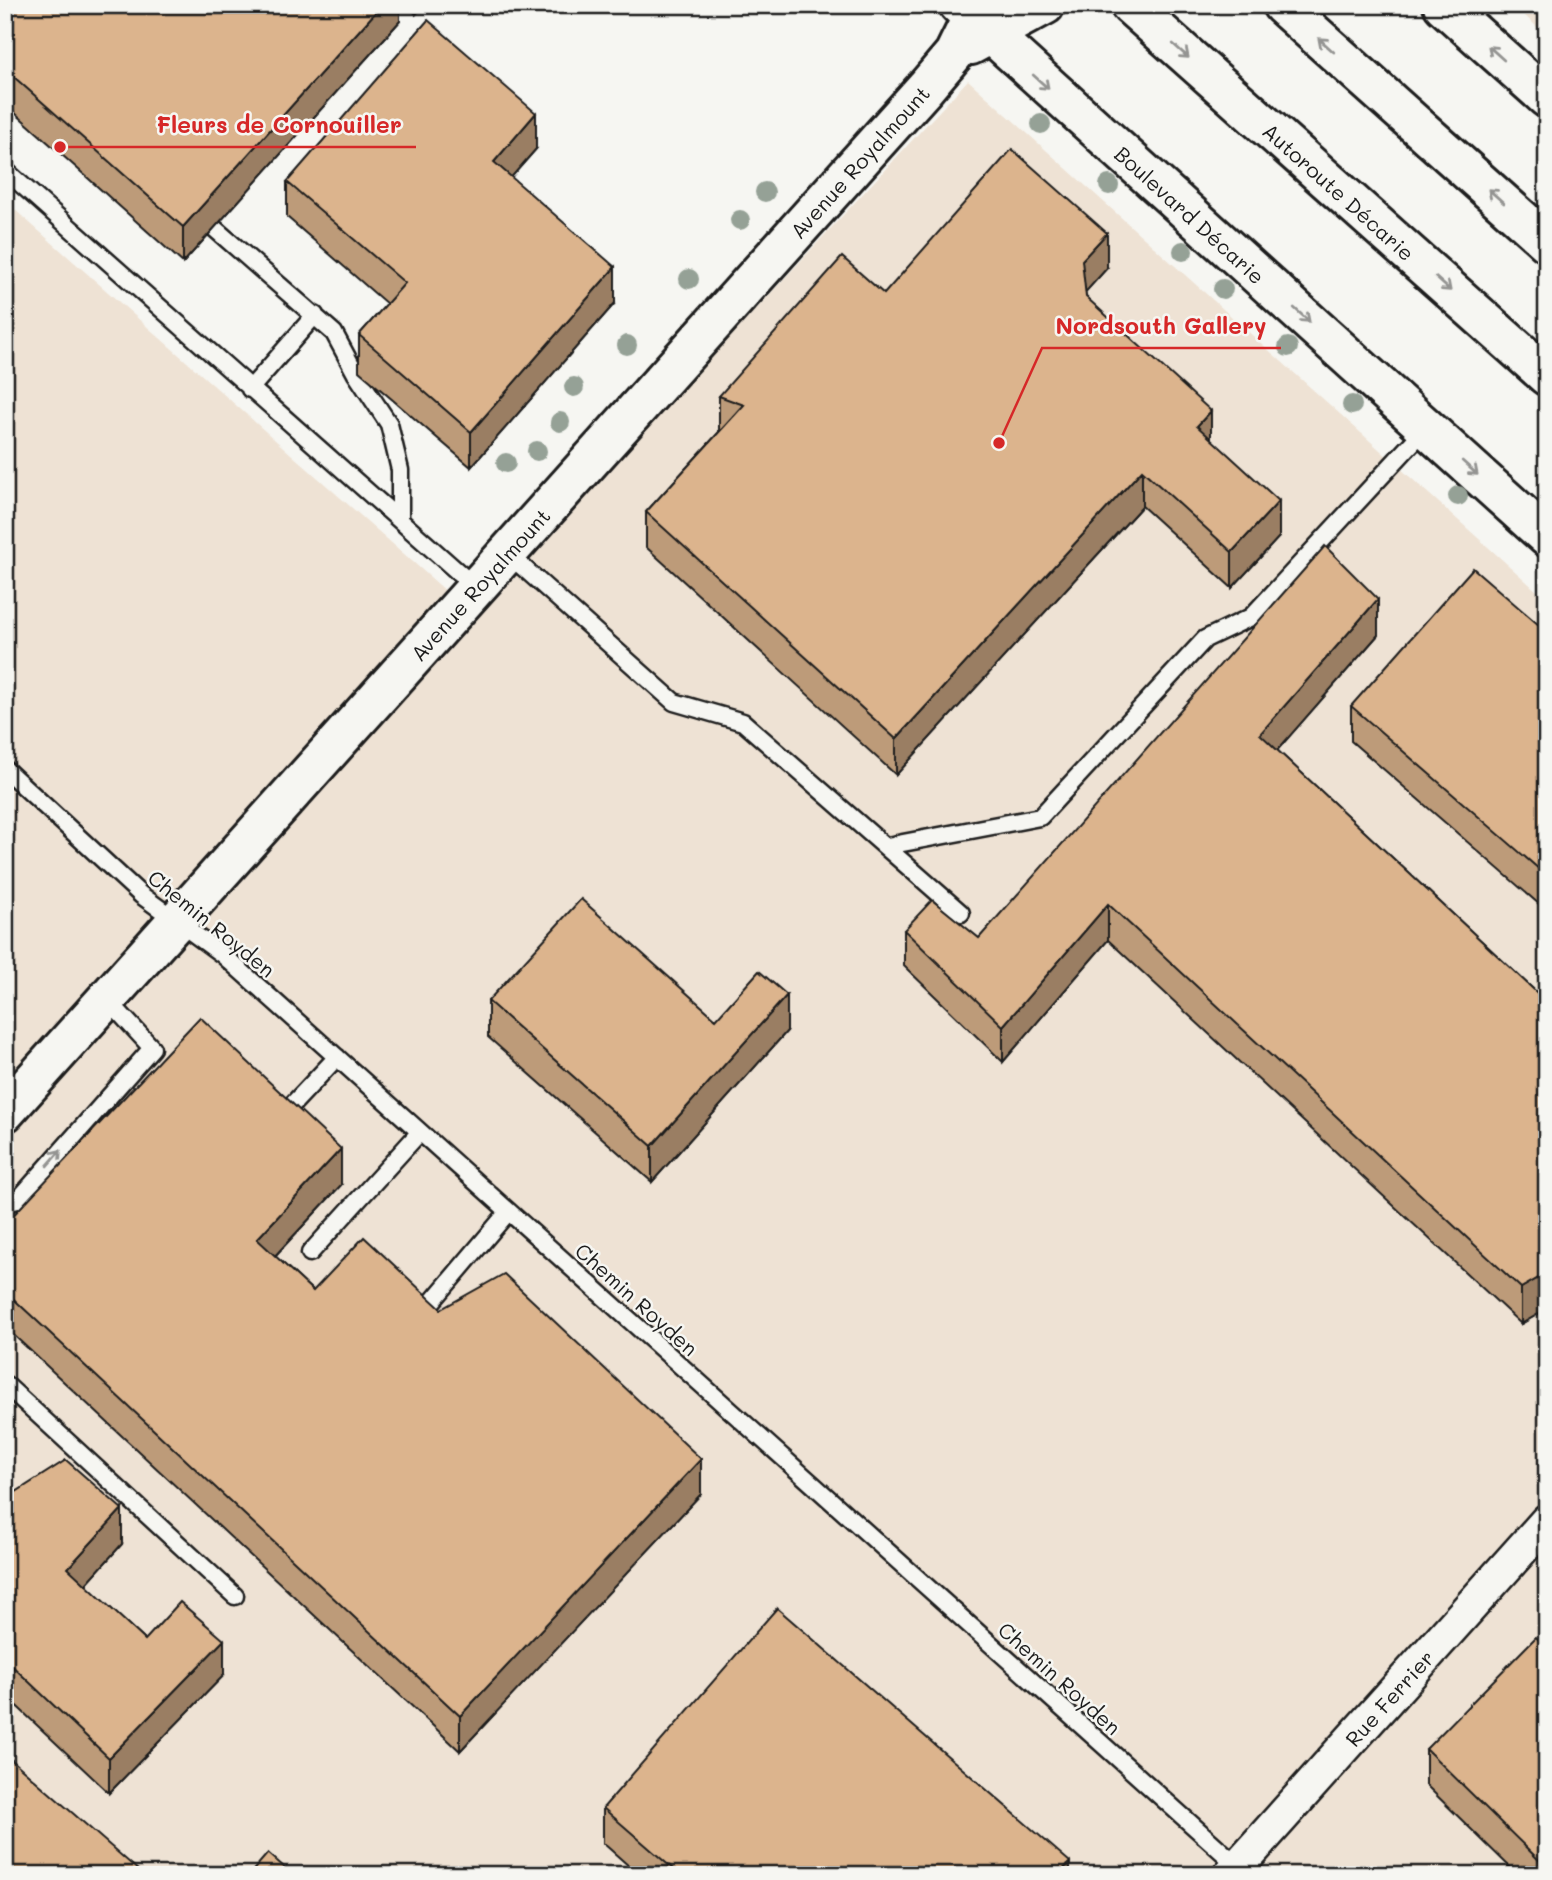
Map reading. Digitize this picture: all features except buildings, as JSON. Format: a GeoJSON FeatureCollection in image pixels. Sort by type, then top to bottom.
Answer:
{"type":"FeatureCollection","features":[{"type":"Feature","properties":{"kind":"main road","name":"Autoroute Décarie"},"geometry":{"type":"LineString","coordinates":[[1130,5],[1547,376]]}},
{"type":"Feature","properties":{"kind":"main road"},"geometry":{"type":"LineString","coordinates":[[1282,5],[1547,242]]}},
{"type":"Feature","properties":{"kind":"main road"},"geometry":{"type":"LineString","coordinates":[[1443,5],[1547,98]]}},
{"type":"Feature","properties":{"kind":"main road","name":"Avenue Royalmount"},"geometry":{"type":"LineString","coordinates":[[5,1112],[954,54],[994,15]]}},
{"type":"Feature","properties":{"kind":"main road","name":"Boulevard Décarie"},"geometry":{"type":"LineString","coordinates":[[994,15],[1426,428],[1547,537]]}},
{"type":"Feature","properties":{"kind":"street","name":"Rue Ferrier"},"geometry":{"type":"LineString","coordinates":[[1234,1870],[1547,1521]]}},
{"type":"Feature","properties":{"kind":"lane"},"geometry":{"type":"LineString","coordinates":[[5,170],[250,389],[400,517],[475,587]]}},
{"type":"Feature","properties":{"kind":"lane"},"geometry":{"type":"LineString","coordinates":[[214,228],[334,333],[356,374],[389,424],[400,470],[400,517]]}},
{"type":"Feature","properties":{"kind":"lane"},"geometry":{"type":"LineString","coordinates":[[250,389],[315,315]]}},
{"type":"Feature","properties":{"kind":"lane"},"geometry":{"type":"LineString","coordinates":[[887,846],[1040,817],[1205,639],[1251,617],[1426,428]]}},
{"type":"Feature","properties":{"kind":"lane"},"geometry":{"type":"LineString","coordinates":[[507,553],[674,702],[743,722],[961,913]]}},
{"type":"Feature","properties":{"kind":"lane","name":"Chemin Royden"},"geometry":{"type":"LineString","coordinates":[[5,769],[141,895],[223,955],[337,1057],[1234,1870]]}},
{"type":"Feature","properties":{"kind":"lane"},"geometry":{"type":"LineString","coordinates":[[5,1203],[18,1200],[152,1048],[107,999]]}},
{"type":"Feature","properties":{"kind":"lane"},"geometry":{"type":"LineString","coordinates":[[291,1106],[337,1057]]}},
{"type":"Feature","properties":{"kind":"lane"},"geometry":{"type":"LineString","coordinates":[[310,1252],[419,1133]]}},
{"type":"Feature","properties":{"kind":"lane"},"geometry":{"type":"LineString","coordinates":[[431,1303],[508,1212]]}},
{"type":"Feature","properties":{"kind":"lane"},"geometry":{"type":"LineString","coordinates":[[5,1384],[236,1596]]}},
{"type":"Feature","properties":{"kind":"shaded area"},"geometry":{"type":"Polygon","coordinates":[[[1513,5],[1547,5],[1547,36],[1513,5]]]}},
{"type":"Feature","properties":{"kind":"shaded area"},"geometry":{"type":"Polygon","coordinates":[[[968,80],[1547,600],[1547,1875],[5,1875],[5,201],[473,615],[968,80]]]}},
{"type":"Feature","properties":{"kind":"place","name":"Fleurs de Cornouiller"},"geometry":{"type":"Point","coordinates":[60,147]}},
{"type":"Feature","properties":{"kind":"place","name":"Nordsouth Gallery"},"geometry":{"type":"Point","coordinates":[999,443]}}]}
